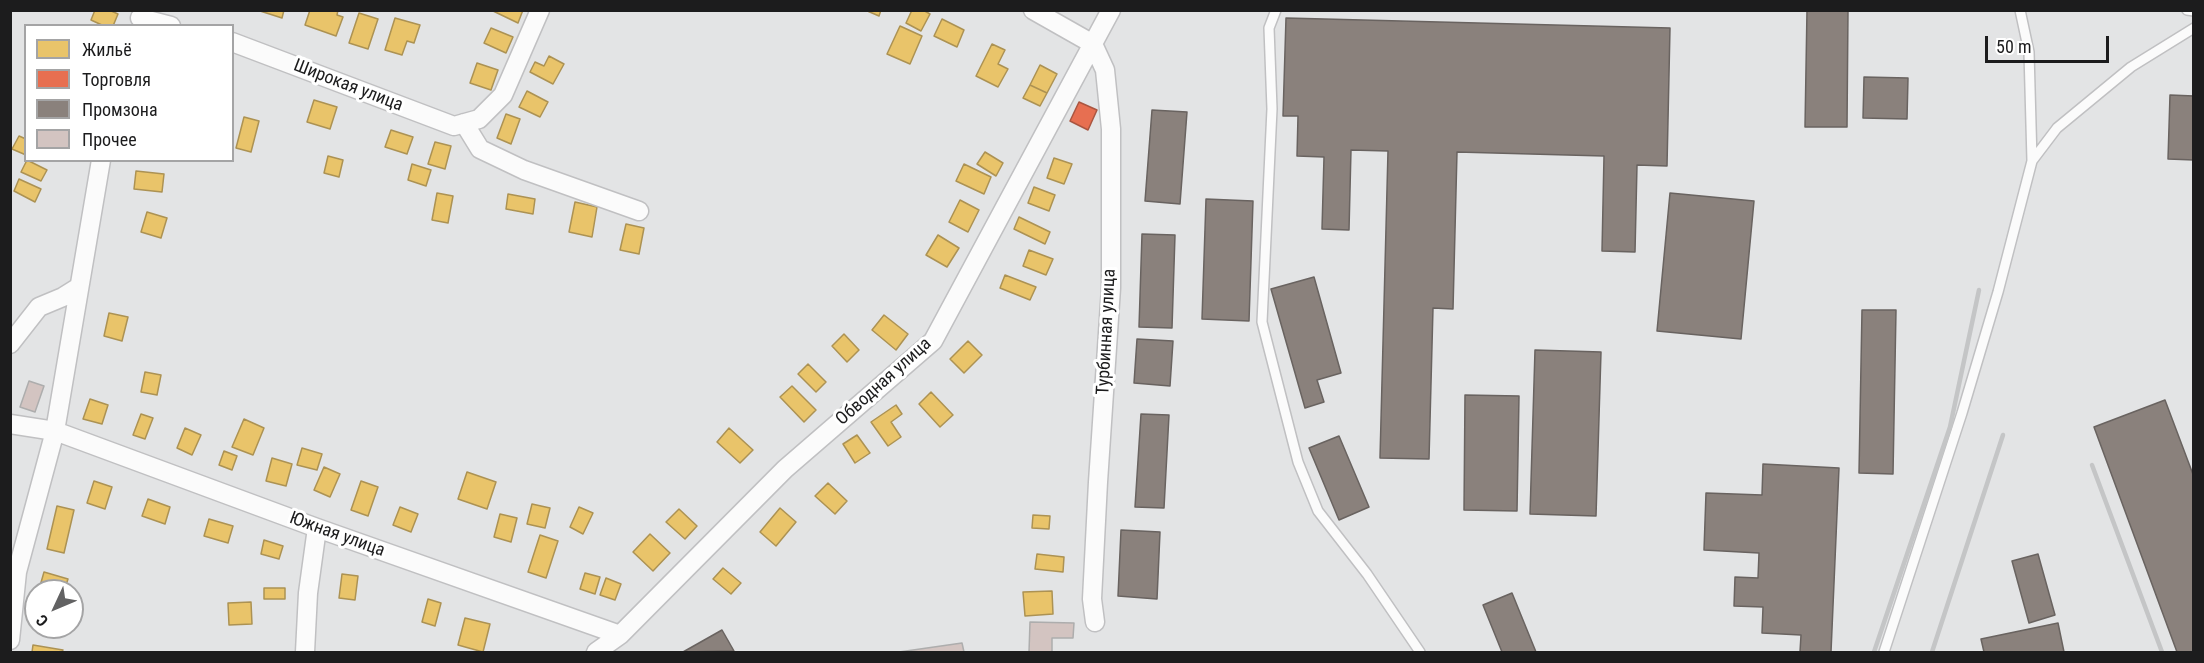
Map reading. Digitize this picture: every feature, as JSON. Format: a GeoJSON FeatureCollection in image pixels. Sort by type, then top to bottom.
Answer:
{"type":"FeatureCollection","features":[{"type":"Feature","properties":{"kind":"street"},"geometry":{"type":"LineString","coordinates":[[540,10],[503,95],[479,119],[464,123],[480,149],[524,170],[639,211]]}},
{"type":"Feature","properties":{"kind":"street"},"geometry":{"type":"LineString","coordinates":[[1033,10],[1092,44]]}},
{"type":"Feature","properties":{"kind":"street","name":"Обводная улица"},"geometry":{"type":"LineString","coordinates":[[596,652],[620,635],[785,469],[933,341],[1111,10]]}},
{"type":"Feature","properties":{"kind":"street"},"geometry":{"type":"LineString","coordinates":[[140,18],[163,24]]}},
{"type":"Feature","properties":{"kind":"street","name":"Широкая улица"},"geometry":{"type":"LineString","coordinates":[[234,43],[454,126],[464,123]]}},
{"type":"Feature","properties":{"kind":"street","name":"Турбинная улица"},"geometry":{"type":"LineString","coordinates":[[1092,44],[1105,70],[1111,129],[1111,288],[1092,599],[1095,622]]}},
{"type":"Feature","properties":{"kind":"street"},"geometry":{"type":"LineString","coordinates":[[10,640],[17,572],[55,431],[101,162]]}},
{"type":"Feature","properties":{"kind":"street"},"geometry":{"type":"LineString","coordinates":[[10,344],[39,307],[63,297],[79,286]]}},
{"type":"Feature","properties":{"kind":"street"},"geometry":{"type":"LineString","coordinates":[[10,424],[55,431]]}},
{"type":"Feature","properties":{"kind":"street","name":"Южная улица"},"geometry":{"type":"LineString","coordinates":[[55,431],[317,528],[620,635]]}},
{"type":"Feature","properties":{"kind":"street"},"geometry":{"type":"LineString","coordinates":[[305,652],[308,593],[317,528]]}},
{"type":"Feature","properties":{"kind":"lane"},"geometry":{"type":"LineString","coordinates":[[1276,10],[1269,28],[1272,109],[1262,322],[1298,462],[1318,511],[1366,574],[1420,652]]}},
{"type":"Feature","properties":{"kind":"lane"},"geometry":{"type":"LineString","coordinates":[[1884,652],[1962,413],[1998,292],[2032,161],[2029,51],[2020,10]]}},
{"type":"Feature","properties":{"kind":"lane"},"geometry":{"type":"LineString","coordinates":[[2187,10],[2193,11]]}},
{"type":"Feature","properties":{"kind":"lane"},"geometry":{"type":"LineString","coordinates":[[2032,161],[2057,128],[2131,67],[2193,28]]}},
{"type":"Feature","properties":{"kind":"building: Жильё"},"geometry":{"type":"Polygon","coordinates":[[[95,10],[109,10],[118,14],[114,24],[100,24],[91,20],[95,10]]]}},
{"type":"Feature","properties":{"kind":"building: Жильё"},"geometry":{"type":"Polygon","coordinates":[[[257,10],[284,10],[282,18],[257,10]]]}},
{"type":"Feature","properties":{"kind":"building: Жильё"},"geometry":{"type":"Polygon","coordinates":[[[310,10],[338,10],[337,15],[343,17],[336,36],[305,25],[310,10]]]}},
{"type":"Feature","properties":{"kind":"building: Жильё"},"geometry":{"type":"Polygon","coordinates":[[[491,10],[523,10],[518,23],[491,10]]]}},
{"type":"Feature","properties":{"kind":"building: Жильё"},"geometry":{"type":"Polygon","coordinates":[[[865,10],[881,10],[879,16],[865,10]]]}},
{"type":"Feature","properties":{"kind":"building: Жильё"},"geometry":{"type":"Polygon","coordinates":[[[912,10],[923,10],[930,14],[921,31],[906,23],[912,10]]]}},
{"type":"Feature","properties":{"kind":"building: Жильё"},"geometry":{"type":"Polygon","coordinates":[[[359,13],[378,19],[368,49],[349,43],[359,13]]]}},
{"type":"Feature","properties":{"kind":"building: Жильё"},"geometry":{"type":"Polygon","coordinates":[[[395,18],[420,25],[414,43],[407,41],[402,55],[385,50],[395,18]]]}},
{"type":"Feature","properties":{"kind":"building: Жильё"},"geometry":{"type":"Polygon","coordinates":[[[942,19],[964,30],[957,47],[934,36],[942,19]]]}},
{"type":"Feature","properties":{"kind":"building: Жильё"},"geometry":{"type":"Polygon","coordinates":[[[900,26],[922,36],[910,64],[887,54],[900,26]]]}},
{"type":"Feature","properties":{"kind":"building: Жильё"},"geometry":{"type":"Polygon","coordinates":[[[491,28],[513,37],[506,53],[484,43],[491,28]]]}},
{"type":"Feature","properties":{"kind":"building: Жильё"},"geometry":{"type":"Polygon","coordinates":[[[992,44],[1005,50],[998,64],[1008,69],[998,87],[976,76],[992,44]]]}},
{"type":"Feature","properties":{"kind":"building: Жильё"},"geometry":{"type":"Polygon","coordinates":[[[549,56],[564,64],[553,84],[530,72],[535,62],[544,66],[549,56]]]}},
{"type":"Feature","properties":{"kind":"building: Жильё"},"geometry":{"type":"Polygon","coordinates":[[[477,63],[498,70],[491,90],[470,83],[477,63]]]}},
{"type":"Feature","properties":{"kind":"building: Жильё"},"geometry":{"type":"Polygon","coordinates":[[[1040,65],[1057,74],[1047,93],[1030,85],[1040,65]]]}},
{"type":"Feature","properties":{"kind":"building: Жильё"},"geometry":{"type":"Polygon","coordinates":[[[1030,85],[1047,93],[1040,106],[1023,98],[1030,85]]]}},
{"type":"Feature","properties":{"kind":"building: Жильё"},"geometry":{"type":"Polygon","coordinates":[[[527,91],[548,102],[540,117],[519,107],[527,91]]]}},
{"type":"Feature","properties":{"kind":"building: Жильё"},"geometry":{"type":"Polygon","coordinates":[[[314,100],[337,107],[330,129],[307,122],[314,100]]]}},
{"type":"Feature","properties":{"kind":"building: Жильё"},"geometry":{"type":"Polygon","coordinates":[[[506,114],[520,119],[511,144],[497,138],[506,114]]]}},
{"type":"Feature","properties":{"kind":"building: Жильё"},"geometry":{"type":"Polygon","coordinates":[[[244,117],[259,121],[251,152],[236,148],[244,117]]]}},
{"type":"Feature","properties":{"kind":"building: Жильё"},"geometry":{"type":"Polygon","coordinates":[[[391,130],[413,137],[407,154],[385,147],[391,130]]]}},
{"type":"Feature","properties":{"kind":"building: Жильё"},"geometry":{"type":"Polygon","coordinates":[[[19,136],[24,138],[24,154],[12,149],[19,136]]]}},
{"type":"Feature","properties":{"kind":"building: Жильё"},"geometry":{"type":"Polygon","coordinates":[[[435,142],[451,146],[445,169],[428,164],[435,142]]]}},
{"type":"Feature","properties":{"kind":"building: Жильё"},"geometry":{"type":"Polygon","coordinates":[[[985,152],[1003,163],[996,176],[977,164],[985,152]]]}},
{"type":"Feature","properties":{"kind":"building: Жильё"},"geometry":{"type":"Polygon","coordinates":[[[328,156],[343,160],[339,177],[324,173],[328,156]]]}},
{"type":"Feature","properties":{"kind":"building: Жильё"},"geometry":{"type":"Polygon","coordinates":[[[1054,158],[1072,164],[1064,184],[1047,178],[1054,158]]]}},
{"type":"Feature","properties":{"kind":"building: Жильё"},"geometry":{"type":"Polygon","coordinates":[[[26,162],[47,170],[41,181],[21,172],[26,162]]]}},
{"type":"Feature","properties":{"kind":"building: Жильё"},"geometry":{"type":"Polygon","coordinates":[[[412,164],[431,170],[426,186],[408,180],[412,164]]]}},
{"type":"Feature","properties":{"kind":"building: Жильё"},"geometry":{"type":"Polygon","coordinates":[[[964,164],[991,177],[984,194],[956,181],[964,164]]]}},
{"type":"Feature","properties":{"kind":"building: Жильё"},"geometry":{"type":"Polygon","coordinates":[[[136,171],[164,174],[162,192],[134,189],[136,171]]]}},
{"type":"Feature","properties":{"kind":"building: Жильё"},"geometry":{"type":"Polygon","coordinates":[[[19,179],[41,189],[35,202],[14,191],[19,179]]]}},
{"type":"Feature","properties":{"kind":"building: Жильё"},"geometry":{"type":"Polygon","coordinates":[[[1034,187],[1055,195],[1049,211],[1028,203],[1034,187]]]}},
{"type":"Feature","properties":{"kind":"building: Жильё"},"geometry":{"type":"Polygon","coordinates":[[[437,193],[453,196],[448,223],[432,220],[437,193]]]}},
{"type":"Feature","properties":{"kind":"building: Жильё"},"geometry":{"type":"Polygon","coordinates":[[[508,194],[535,199],[533,214],[506,209],[508,194]]]}},
{"type":"Feature","properties":{"kind":"building: Жильё"},"geometry":{"type":"Polygon","coordinates":[[[960,200],[979,210],[968,232],[949,222],[960,200]]]}},
{"type":"Feature","properties":{"kind":"building: Жильё"},"geometry":{"type":"Polygon","coordinates":[[[575,202],[597,207],[592,237],[569,232],[575,202]]]}},
{"type":"Feature","properties":{"kind":"building: Жильё"},"geometry":{"type":"Polygon","coordinates":[[[147,212],[167,218],[161,238],[141,232],[147,212]]]}},
{"type":"Feature","properties":{"kind":"building: Жильё"},"geometry":{"type":"Polygon","coordinates":[[[1019,217],[1050,232],[1045,244],[1014,229],[1019,217]]]}},
{"type":"Feature","properties":{"kind":"building: Жильё"},"geometry":{"type":"Polygon","coordinates":[[[626,224],[644,228],[639,254],[620,250],[626,224]]]}},
{"type":"Feature","properties":{"kind":"building: Жильё"},"geometry":{"type":"Polygon","coordinates":[[[938,235],[959,248],[947,267],[926,255],[938,235]]]}},
{"type":"Feature","properties":{"kind":"building: Жильё"},"geometry":{"type":"Polygon","coordinates":[[[1029,250],[1053,259],[1046,275],[1023,266],[1029,250]]]}},
{"type":"Feature","properties":{"kind":"building: Жильё"},"geometry":{"type":"Polygon","coordinates":[[[1005,275],[1036,287],[1030,300],[1000,288],[1005,275]]]}},
{"type":"Feature","properties":{"kind":"building: Жильё"},"geometry":{"type":"Polygon","coordinates":[[[109,313],[128,317],[122,341],[104,336],[109,313]]]}},
{"type":"Feature","properties":{"kind":"building: Жильё"},"geometry":{"type":"Polygon","coordinates":[[[884,315],[908,334],[896,350],[872,330],[884,315]]]}},
{"type":"Feature","properties":{"kind":"building: Жильё"},"geometry":{"type":"Polygon","coordinates":[[[844,334],[859,350],[847,362],[832,346],[844,334]]]}},
{"type":"Feature","properties":{"kind":"building: Жильё"},"geometry":{"type":"Polygon","coordinates":[[[968,341],[982,355],[964,373],[950,359],[968,341]]]}},
{"type":"Feature","properties":{"kind":"building: Жильё"},"geometry":{"type":"Polygon","coordinates":[[[808,364],[826,382],[816,392],[798,374],[808,364]]]}},
{"type":"Feature","properties":{"kind":"building: Жильё"},"geometry":{"type":"Polygon","coordinates":[[[145,372],[161,375],[157,395],[141,392],[145,372]]]}},
{"type":"Feature","properties":{"kind":"building: Жильё"},"geometry":{"type":"Polygon","coordinates":[[[792,386],[816,410],[804,422],[780,397],[792,386]]]}},
{"type":"Feature","properties":{"kind":"building: Жильё"},"geometry":{"type":"Polygon","coordinates":[[[931,392],[953,415],[940,427],[919,404],[931,392]]]}},
{"type":"Feature","properties":{"kind":"building: Жильё"},"geometry":{"type":"Polygon","coordinates":[[[90,399],[108,405],[102,424],[83,419],[90,399]]]}},
{"type":"Feature","properties":{"kind":"building: Жильё"},"geometry":{"type":"Polygon","coordinates":[[[896,405],[902,414],[891,422],[901,437],[888,446],[871,422],[896,405]]]}},
{"type":"Feature","properties":{"kind":"building: Жильё"},"geometry":{"type":"Polygon","coordinates":[[[141,414],[153,418],[145,439],[133,435],[141,414]]]}},
{"type":"Feature","properties":{"kind":"building: Жильё"},"geometry":{"type":"Polygon","coordinates":[[[244,419],[264,428],[253,455],[232,447],[244,419]]]}},
{"type":"Feature","properties":{"kind":"building: Жильё"},"geometry":{"type":"Polygon","coordinates":[[[185,428],[201,435],[192,455],[177,448],[185,428]]]}},
{"type":"Feature","properties":{"kind":"building: Жильё"},"geometry":{"type":"Polygon","coordinates":[[[729,428],[753,450],[740,463],[717,442],[729,428]]]}},
{"type":"Feature","properties":{"kind":"building: Жильё"},"geometry":{"type":"Polygon","coordinates":[[[857,435],[870,453],[855,463],[843,444],[857,435]]]}},
{"type":"Feature","properties":{"kind":"building: Жильё"},"geometry":{"type":"Polygon","coordinates":[[[302,448],[322,454],[317,470],[297,465],[302,448]]]}},
{"type":"Feature","properties":{"kind":"building: Жильё"},"geometry":{"type":"Polygon","coordinates":[[[224,451],[237,456],[232,470],[219,465],[224,451]]]}},
{"type":"Feature","properties":{"kind":"building: Жильё"},"geometry":{"type":"Polygon","coordinates":[[[272,458],[292,464],[286,486],[266,481],[272,458]]]}},
{"type":"Feature","properties":{"kind":"building: Жильё"},"geometry":{"type":"Polygon","coordinates":[[[324,467],[340,474],[330,497],[314,490],[324,467]]]}},
{"type":"Feature","properties":{"kind":"building: Жильё"},"geometry":{"type":"Polygon","coordinates":[[[467,472],[496,482],[487,509],[458,499],[467,472]]]}},
{"type":"Feature","properties":{"kind":"building: Жильё"},"geometry":{"type":"Polygon","coordinates":[[[94,481],[112,487],[105,509],[87,503],[94,481]]]}},
{"type":"Feature","properties":{"kind":"building: Жильё"},"geometry":{"type":"Polygon","coordinates":[[[361,481],[378,487],[368,516],[351,510],[361,481]]]}},
{"type":"Feature","properties":{"kind":"building: Жильё"},"geometry":{"type":"Polygon","coordinates":[[[828,483],[847,501],[835,514],[815,496],[828,483]]]}},
{"type":"Feature","properties":{"kind":"building: Жильё"},"geometry":{"type":"Polygon","coordinates":[[[148,499],[170,507],[165,524],[142,516],[148,499]]]}},
{"type":"Feature","properties":{"kind":"building: Жильё"},"geometry":{"type":"Polygon","coordinates":[[[532,504],[550,508],[545,528],[527,524],[532,504]]]}},
{"type":"Feature","properties":{"kind":"building: Жильё"},"geometry":{"type":"Polygon","coordinates":[[[57,506],[74,510],[64,553],[47,549],[57,506]]]}},
{"type":"Feature","properties":{"kind":"building: Жильё"},"geometry":{"type":"Polygon","coordinates":[[[400,507],[418,514],[411,532],[393,525],[400,507]]]}},
{"type":"Feature","properties":{"kind":"building: Жильё"},"geometry":{"type":"Polygon","coordinates":[[[579,507],[593,513],[583,534],[570,527],[579,507]]]}},
{"type":"Feature","properties":{"kind":"building: Жильё"},"geometry":{"type":"Polygon","coordinates":[[[780,508],[796,522],[776,546],[760,532],[780,508]]]}},
{"type":"Feature","properties":{"kind":"building: Жильё"},"geometry":{"type":"Polygon","coordinates":[[[679,509],[697,526],[685,539],[666,522],[679,509]]]}},
{"type":"Feature","properties":{"kind":"building: Жильё"},"geometry":{"type":"Polygon","coordinates":[[[500,514],[517,518],[511,542],[494,537],[500,514]]]}},
{"type":"Feature","properties":{"kind":"building: Жильё"},"geometry":{"type":"Polygon","coordinates":[[[1033,515],[1050,516],[1049,529],[1032,528],[1033,515]]]}},
{"type":"Feature","properties":{"kind":"building: Жильё"},"geometry":{"type":"Polygon","coordinates":[[[209,519],[233,526],[228,543],[204,536],[209,519]]]}},
{"type":"Feature","properties":{"kind":"building: Жильё"},"geometry":{"type":"Polygon","coordinates":[[[650,534],[670,553],[653,571],[633,552],[650,534]]]}},
{"type":"Feature","properties":{"kind":"building: Жильё"},"geometry":{"type":"Polygon","coordinates":[[[540,535],[558,541],[546,578],[528,572],[540,535]]]}},
{"type":"Feature","properties":{"kind":"building: Жильё"},"geometry":{"type":"Polygon","coordinates":[[[264,540],[283,546],[279,559],[261,554],[264,540]]]}},
{"type":"Feature","properties":{"kind":"building: Жильё"},"geometry":{"type":"Polygon","coordinates":[[[1037,554],[1064,557],[1063,572],[1035,569],[1037,554]]]}},
{"type":"Feature","properties":{"kind":"building: Жильё"},"geometry":{"type":"Polygon","coordinates":[[[723,568],[741,583],[731,594],[713,579],[723,568]]]}},
{"type":"Feature","properties":{"kind":"building: Жильё"},"geometry":{"type":"Polygon","coordinates":[[[44,572],[68,579],[42,579],[44,572]]]}},
{"type":"Feature","properties":{"kind":"building: Жильё"},"geometry":{"type":"Polygon","coordinates":[[[585,573],[600,577],[595,594],[580,589],[585,573]]]}},
{"type":"Feature","properties":{"kind":"building: Жильё"},"geometry":{"type":"Polygon","coordinates":[[[342,574],[358,576],[355,600],[339,598],[342,574]]]}},
{"type":"Feature","properties":{"kind":"building: Жильё"},"geometry":{"type":"Polygon","coordinates":[[[606,578],[621,584],[615,600],[600,595],[606,578]]]}},
{"type":"Feature","properties":{"kind":"building: Жильё"},"geometry":{"type":"Polygon","coordinates":[[[264,588],[285,588],[285,599],[264,599],[264,588]]]}},
{"type":"Feature","properties":{"kind":"building: Жильё"},"geometry":{"type":"Polygon","coordinates":[[[1052,591],[1053,614],[1025,616],[1023,592],[1052,591]]]}},
{"type":"Feature","properties":{"kind":"building: Жильё"},"geometry":{"type":"Polygon","coordinates":[[[428,599],[441,603],[435,626],[422,622],[428,599]]]}},
{"type":"Feature","properties":{"kind":"building: Жильё"},"geometry":{"type":"Polygon","coordinates":[[[251,602],[252,624],[229,625],[228,603],[251,602]]]}},
{"type":"Feature","properties":{"kind":"building: Жильё"},"geometry":{"type":"Polygon","coordinates":[[[465,618],[490,624],[483,652],[458,645],[465,618]]]}},
{"type":"Feature","properties":{"kind":"building: Жильё"},"geometry":{"type":"Polygon","coordinates":[[[33,645],[63,650],[62,652],[32,652],[33,645]]]}},
{"type":"Feature","properties":{"kind":"building: Торговля"},"geometry":{"type":"Polygon","coordinates":[[[1079,102],[1097,110],[1088,130],[1070,121],[1079,102]]]}},
{"type":"Feature","properties":{"kind":"building: Промзона"},"geometry":{"type":"Polygon","coordinates":[[[1807,10],[1848,10],[1847,127],[1805,127],[1807,10]]]}},
{"type":"Feature","properties":{"kind":"building: Промзона"},"geometry":{"type":"Polygon","coordinates":[[[1286,18],[1670,28],[1667,166],[1637,165],[1635,252],[1602,251],[1604,156],[1457,152],[1453,309],[1433,308],[1429,459],[1380,458],[1388,151],[1351,150],[1349,230],[1322,229],[1324,157],[1297,156],[1298,116],[1283,116],[1286,18]]]}},
{"type":"Feature","properties":{"kind":"building: Промзона"},"geometry":{"type":"Polygon","coordinates":[[[1864,77],[1908,78],[1907,119],[1863,118],[1864,77]]]}},
{"type":"Feature","properties":{"kind":"building: Промзона"},"geometry":{"type":"Polygon","coordinates":[[[2170,95],[2194,96],[2194,160],[2168,159],[2170,95]]]}},
{"type":"Feature","properties":{"kind":"building: Промзона"},"geometry":{"type":"Polygon","coordinates":[[[1152,110],[1187,112],[1180,204],[1145,201],[1152,110]]]}},
{"type":"Feature","properties":{"kind":"building: Промзона"},"geometry":{"type":"Polygon","coordinates":[[[1670,193],[1754,201],[1741,339],[1657,331],[1670,193]]]}},
{"type":"Feature","properties":{"kind":"building: Промзона"},"geometry":{"type":"Polygon","coordinates":[[[1206,199],[1253,201],[1249,321],[1202,319],[1206,199]]]}},
{"type":"Feature","properties":{"kind":"building: Промзона"},"geometry":{"type":"Polygon","coordinates":[[[1142,234],[1175,235],[1172,328],[1139,327],[1142,234]]]}},
{"type":"Feature","properties":{"kind":"building: Промзона"},"geometry":{"type":"Polygon","coordinates":[[[1314,277],[1341,373],[1317,380],[1324,402],[1305,408],[1271,289],[1314,277]]]}},
{"type":"Feature","properties":{"kind":"building: Промзона"},"geometry":{"type":"Polygon","coordinates":[[[1862,310],[1896,310],[1893,474],[1859,473],[1862,310]]]}},
{"type":"Feature","properties":{"kind":"building: Промзона"},"geometry":{"type":"Polygon","coordinates":[[[1137,339],[1173,341],[1170,386],[1134,383],[1137,339]]]}},
{"type":"Feature","properties":{"kind":"building: Промзона"},"geometry":{"type":"Polygon","coordinates":[[[1535,350],[1601,352],[1596,516],[1530,514],[1535,350]]]}},
{"type":"Feature","properties":{"kind":"building: Промзона"},"geometry":{"type":"Polygon","coordinates":[[[1465,395],[1519,396],[1517,511],[1464,510],[1465,395]]]}},
{"type":"Feature","properties":{"kind":"building: Промзона"},"geometry":{"type":"Polygon","coordinates":[[[2165,400],[2194,477],[2194,652],[2177,652],[2094,427],[2165,400]]]}},
{"type":"Feature","properties":{"kind":"building: Промзона"},"geometry":{"type":"Polygon","coordinates":[[[1141,414],[1169,415],[1164,508],[1135,507],[1141,414]]]}},
{"type":"Feature","properties":{"kind":"building: Промзона"},"geometry":{"type":"Polygon","coordinates":[[[1339,436],[1369,507],[1339,520],[1309,448],[1339,436]]]}},
{"type":"Feature","properties":{"kind":"building: Промзона"},"geometry":{"type":"Polygon","coordinates":[[[1763,464],[1839,468],[1831,652],[1800,652],[1801,635],[1762,633],[1763,607],[1734,606],[1735,577],[1758,578],[1759,553],[1704,550],[1706,493],[1762,495],[1763,464]]]}},
{"type":"Feature","properties":{"kind":"building: Промзона"},"geometry":{"type":"Polygon","coordinates":[[[1121,530],[1160,532],[1157,599],[1118,596],[1121,530]]]}},
{"type":"Feature","properties":{"kind":"building: Промзона"},"geometry":{"type":"Polygon","coordinates":[[[2038,554],[2055,615],[2029,623],[2012,561],[2038,554]]]}},
{"type":"Feature","properties":{"kind":"building: Промзона"},"geometry":{"type":"Polygon","coordinates":[[[1512,593],[1536,652],[1502,652],[1483,605],[1512,593]]]}},
{"type":"Feature","properties":{"kind":"building: Промзона"},"geometry":{"type":"Polygon","coordinates":[[[2058,623],[2064,652],[1984,652],[1981,639],[2058,623]]]}},
{"type":"Feature","properties":{"kind":"building: Промзона"},"geometry":{"type":"Polygon","coordinates":[[[722,630],[734,651],[683,652],[722,630]]]}},
{"type":"Feature","properties":{"kind":"building: Прочее"},"geometry":{"type":"Polygon","coordinates":[[[29,381],[44,386],[35,412],[20,407],[29,381]]]}},
{"type":"Feature","properties":{"kind":"building: Прочее"},"geometry":{"type":"Polygon","coordinates":[[[1030,622],[1074,623],[1073,638],[1052,638],[1052,652],[1029,652],[1030,622]]]}},
{"type":"Feature","properties":{"kind":"building: Прочее"},"geometry":{"type":"Polygon","coordinates":[[[962,643],[964,652],[899,652],[962,643]]]}},
{"type":"Feature","properties":{"kind":"railway"},"geometry":{"type":"LineString","coordinates":[[1874,652],[1950,427],[1979,290]]}},
{"type":"Feature","properties":{"kind":"railway"},"geometry":{"type":"LineString","coordinates":[[1932,652],[2003,435]]}},
{"type":"Feature","properties":{"kind":"railway"},"geometry":{"type":"LineString","coordinates":[[2092,465],[2162,652]]}}]}
